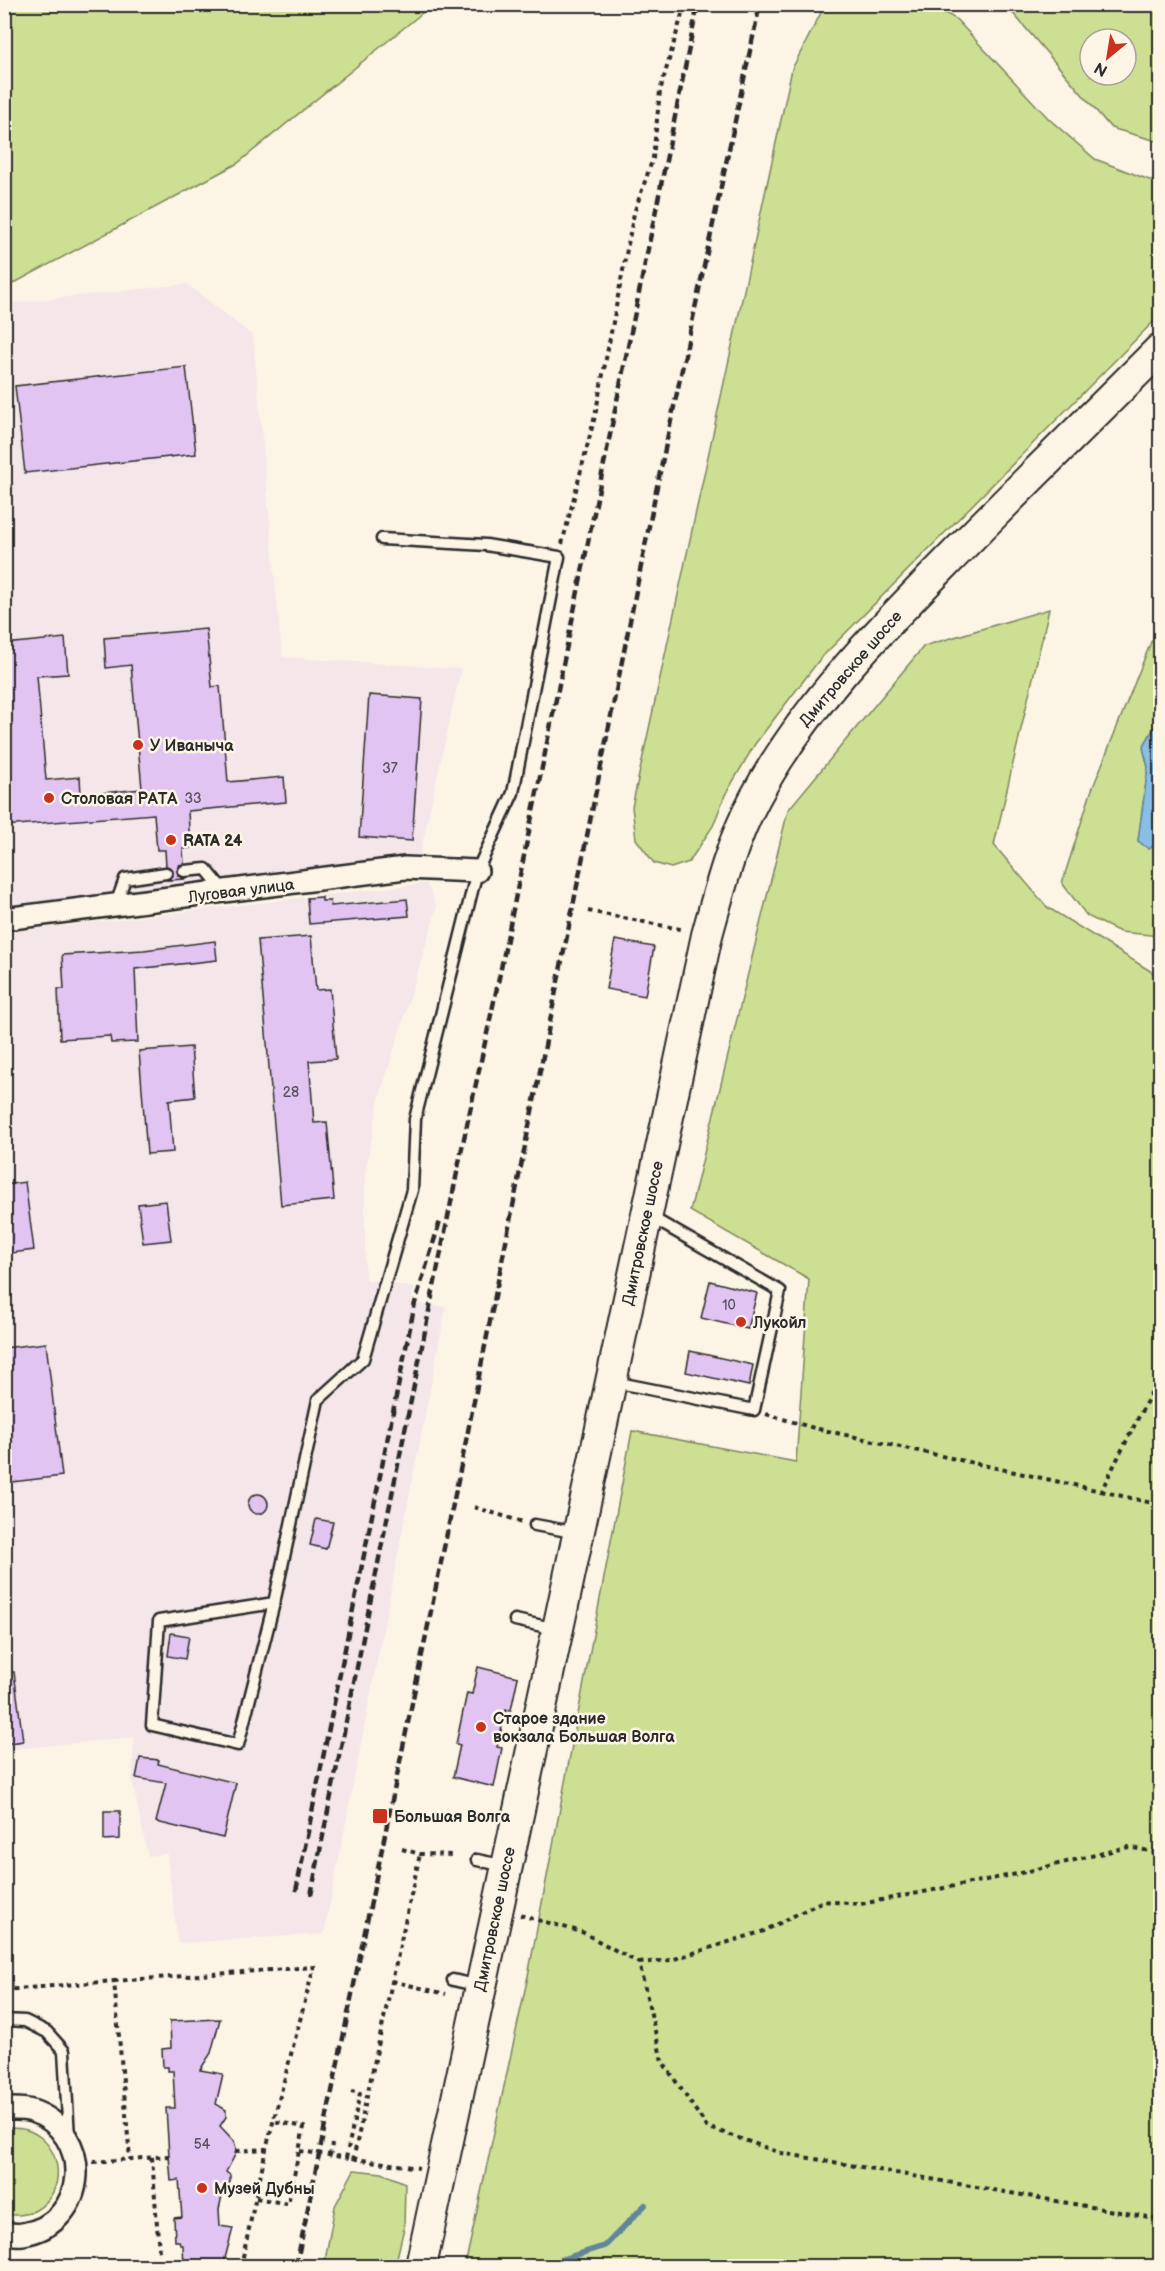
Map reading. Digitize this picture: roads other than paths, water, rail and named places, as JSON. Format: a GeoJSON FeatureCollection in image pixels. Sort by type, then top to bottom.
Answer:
{"type":"FeatureCollection","features":[{"type":"Feature","properties":{"kind":"main road","name":"Дмитровское шоссе"},"geometry":{"type":"LineString","coordinates":[[420,2266],[466,1983],[497,1909],[707,935],[721,882],[741,828],[775,764],[810,712],[886,624],[1161,349]]}},
{"type":"Feature","properties":{"kind":"street","name":"Луговая улица"},"geometry":{"type":"LineString","coordinates":[[4,920],[405,868],[477,871]]}},
{"type":"Feature","properties":{"kind":"street"},"geometry":{"type":"LineString","coordinates":[[4,2109],[31,2110],[53,2121],[70,2140],[77,2163],[76,2187],[66,2208],[46,2226],[22,2235],[4,2233]]}},
{"type":"Feature","properties":{"kind":"lane"},"geometry":{"type":"LineString","coordinates":[[274,1603],[159,1621],[152,1725],[238,1745],[274,1603],[318,1400],[363,1359],[412,1190],[415,1119],[477,871],[513,793],[559,557],[486,545],[382,539]]}},
{"type":"Feature","properties":{"kind":"lane"},"geometry":{"type":"LineString","coordinates":[[184,871],[206,869],[226,892]]}},
{"type":"Feature","properties":{"kind":"lane"},"geometry":{"type":"LineString","coordinates":[[116,904],[126,879],[166,873]]}},
{"type":"Feature","properties":{"kind":"lane"},"geometry":{"type":"LineString","coordinates":[[611,1382],[754,1410],[780,1291],[646,1214]]}},
{"type":"Feature","properties":{"kind":"lane"},"geometry":{"type":"LineString","coordinates":[[535,1525],[578,1533]]}},
{"type":"Feature","properties":{"kind":"lane"},"geometry":{"type":"LineString","coordinates":[[515,1620],[557,1629]]}},
{"type":"Feature","properties":{"kind":"lane"},"geometry":{"type":"LineString","coordinates":[[477,1860],[506,1866]]}},
{"type":"Feature","properties":{"kind":"lane"},"geometry":{"type":"LineString","coordinates":[[4,2020],[25,2021],[47,2032],[64,2051],[70,2140]]}},
{"type":"Feature","properties":{"kind":"water"},"geometry":{"type":"Polygon","coordinates":[[[1160,718],[1160,840],[1149,849],[1138,841],[1148,767],[1143,747],[1160,718]]]}},
{"type":"Feature","properties":{"kind":"waterway"},"geometry":{"type":"LineString","coordinates":[[540,2266],[605,2246],[645,2205]]}},
{"type":"Feature","properties":{"kind":"railway"},"geometry":{"type":"LineString","coordinates":[[311,1895],[463,1143],[498,983],[698,4]]}},
{"type":"Feature","properties":{"kind":"railway"},"geometry":{"type":"LineString","coordinates":[[296,2266],[465,1446],[656,491],[760,4]]}},
{"type":"Feature","properties":{"kind":"railway"},"geometry":{"type":"LineString","coordinates":[[296,1891],[415,1303],[440,1221]]}},
{"type":"Feature","properties":{"kind":"place","name":"У Иваныча"},"geometry":{"type":"Point","coordinates":[138,745]}},
{"type":"Feature","properties":{"kind":"place","name":"Столовая РАТА"},"geometry":{"type":"Point","coordinates":[49,798]}},
{"type":"Feature","properties":{"kind":"place","name":"RATA 24"},"geometry":{"type":"Point","coordinates":[171,840]}},
{"type":"Feature","properties":{"kind":"place","name":"Лукойл"},"geometry":{"type":"Point","coordinates":[741,1322]}},
{"type":"Feature","properties":{"kind":"place","name":"Старое здание вокзала Большая Волга"},"geometry":{"type":"Point","coordinates":[481,1727]}},
{"type":"Feature","properties":{"kind":"place","name":"Большая Волга"},"geometry":{"type":"Point","coordinates":[380,1816]}},
{"type":"Feature","properties":{"kind":"place","name":"Музей Дубны"},"geometry":{"type":"Point","coordinates":[202,2188]}}]}
